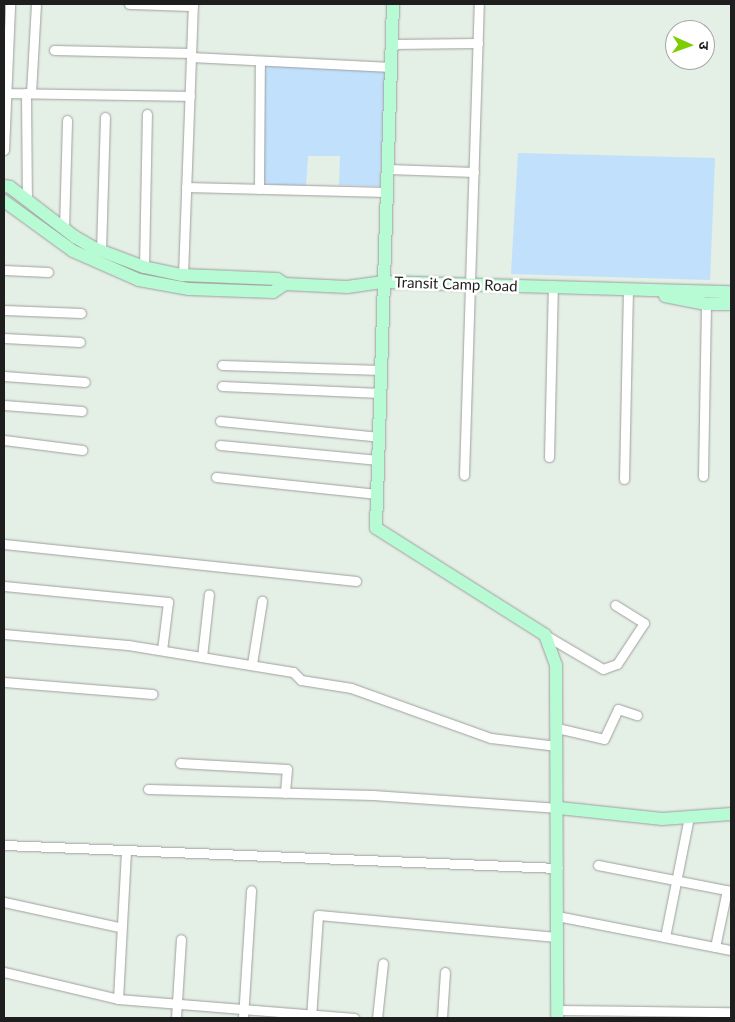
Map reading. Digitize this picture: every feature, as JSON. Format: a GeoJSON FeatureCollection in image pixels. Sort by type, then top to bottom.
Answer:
{"type":"FeatureCollection","features":[{"type":"Feature","properties":{"kind":"street"},"geometry":{"type":"LineString","coordinates":[[4,150],[5,89],[10,4]]}},
{"type":"Feature","properties":{"kind":"street"},"geometry":{"type":"LineString","coordinates":[[26,200],[29,93],[36,4]]}},
{"type":"Feature","properties":{"kind":"street"},"geometry":{"type":"LineString","coordinates":[[129,4],[193,5],[186,187],[178,274],[172,287]]}},
{"type":"Feature","properties":{"kind":"street"},"geometry":{"type":"LineString","coordinates":[[393,4],[376,528],[545,635],[603,669],[617,664],[644,623],[615,605]]}},
{"type":"Feature","properties":{"kind":"street"},"geometry":{"type":"LineString","coordinates":[[464,475],[479,4]]}},
{"type":"Feature","properties":{"kind":"street"},"geometry":{"type":"LineString","coordinates":[[392,44],[478,44]]}},
{"type":"Feature","properties":{"kind":"street"},"geometry":{"type":"LineString","coordinates":[[54,50],[191,55],[391,67]]}},
{"type":"Feature","properties":{"kind":"street"},"geometry":{"type":"LineString","coordinates":[[259,189],[260,60]]}},
{"type":"Feature","properties":{"kind":"street"},"geometry":{"type":"LineString","coordinates":[[5,89],[29,93],[190,96]]}},
{"type":"Feature","properties":{"kind":"street"},"geometry":{"type":"LineString","coordinates":[[144,267],[147,114]]}},
{"type":"Feature","properties":{"kind":"street"},"geometry":{"type":"LineString","coordinates":[[101,251],[105,116]]}},
{"type":"Feature","properties":{"kind":"street"},"geometry":{"type":"LineString","coordinates":[[64,229],[67,120]]}},
{"type":"Feature","properties":{"kind":"street"},"geometry":{"type":"LineString","coordinates":[[388,169],[474,172]]}},
{"type":"Feature","properties":{"kind":"street","name":"Transit Camp Road"},"geometry":{"type":"LineString","coordinates":[[4,186],[64,229],[101,251],[144,267],[178,274],[277,279],[286,284],[347,288],[384,282],[628,289],[706,297],[731,304]]}},
{"type":"Feature","properties":{"kind":"street"},"geometry":{"type":"LineString","coordinates":[[186,187],[387,192]]}},
{"type":"Feature","properties":{"kind":"street","name":"Transit Camp Road"},"geometry":{"type":"LineString","coordinates":[[4,201],[72,251],[117,272],[172,287],[274,292],[286,284]]}},
{"type":"Feature","properties":{"kind":"street"},"geometry":{"type":"LineString","coordinates":[[4,270],[48,272]]}},
{"type":"Feature","properties":{"kind":"street"},"geometry":{"type":"LineString","coordinates":[[549,457],[553,287]]}},
{"type":"Feature","properties":{"kind":"street"},"geometry":{"type":"LineString","coordinates":[[624,479],[628,289]]}},
{"type":"Feature","properties":{"kind":"street","name":"Transit Camp Road"},"geometry":{"type":"LineString","coordinates":[[706,297],[731,292]]}},
{"type":"Feature","properties":{"kind":"street"},"geometry":{"type":"LineString","coordinates":[[703,476],[706,297]]}},
{"type":"Feature","properties":{"kind":"street"},"geometry":{"type":"LineString","coordinates":[[4,310],[81,313]]}},
{"type":"Feature","properties":{"kind":"street"},"geometry":{"type":"LineString","coordinates":[[4,338],[80,342]]}},
{"type":"Feature","properties":{"kind":"street"},"geometry":{"type":"LineString","coordinates":[[222,365],[381,370]]}},
{"type":"Feature","properties":{"kind":"street"},"geometry":{"type":"LineString","coordinates":[[4,376],[85,382]]}},
{"type":"Feature","properties":{"kind":"street"},"geometry":{"type":"LineString","coordinates":[[222,386],[380,392]]}},
{"type":"Feature","properties":{"kind":"street"},"geometry":{"type":"LineString","coordinates":[[4,405],[82,411]]}},
{"type":"Feature","properties":{"kind":"street"},"geometry":{"type":"LineString","coordinates":[[220,421],[379,437]]}},
{"type":"Feature","properties":{"kind":"street"},"geometry":{"type":"LineString","coordinates":[[4,440],[82,450]]}},
{"type":"Feature","properties":{"kind":"street"},"geometry":{"type":"LineString","coordinates":[[220,445],[378,460]]}},
{"type":"Feature","properties":{"kind":"street"},"geometry":{"type":"LineString","coordinates":[[216,477],[377,494]]}},
{"type":"Feature","properties":{"kind":"street"},"geometry":{"type":"LineString","coordinates":[[4,544],[356,581]]}},
{"type":"Feature","properties":{"kind":"street"},"geometry":{"type":"LineString","coordinates":[[4,586],[168,602],[162,650]]}},
{"type":"Feature","properties":{"kind":"street"},"geometry":{"type":"LineString","coordinates":[[202,656],[209,594]]}},
{"type":"Feature","properties":{"kind":"street"},"geometry":{"type":"LineString","coordinates":[[252,664],[262,601]]}},
{"type":"Feature","properties":{"kind":"street"},"geometry":{"type":"LineString","coordinates":[[4,634],[162,650],[293,672],[301,680],[351,688],[491,738],[557,746]]}},
{"type":"Feature","properties":{"kind":"street"},"geometry":{"type":"LineString","coordinates":[[545,635],[556,665],[559,808],[557,1014],[638,1015],[731,1012]]}},
{"type":"Feature","properties":{"kind":"street"},"geometry":{"type":"LineString","coordinates":[[4,682],[154,694]]}},
{"type":"Feature","properties":{"kind":"street"},"geometry":{"type":"LineString","coordinates":[[557,728],[604,739],[618,709],[637,715]]}},
{"type":"Feature","properties":{"kind":"street"},"geometry":{"type":"LineString","coordinates":[[180,763],[287,770],[285,793]]}},
{"type":"Feature","properties":{"kind":"street"},"geometry":{"type":"LineString","coordinates":[[148,790],[373,795],[559,808],[662,819],[731,814]]}},
{"type":"Feature","properties":{"kind":"street"},"geometry":{"type":"LineString","coordinates":[[665,937],[689,817]]}},
{"type":"Feature","properties":{"kind":"street"},"geometry":{"type":"LineString","coordinates":[[4,845],[558,868]]}},
{"type":"Feature","properties":{"kind":"street"},"geometry":{"type":"LineString","coordinates":[[118,999],[120,927],[126,850]]}},
{"type":"Feature","properties":{"kind":"street"},"geometry":{"type":"LineString","coordinates":[[598,865],[729,890],[715,947]]}},
{"type":"Feature","properties":{"kind":"street"},"geometry":{"type":"LineString","coordinates":[[244,1014],[250,890]]}},
{"type":"Feature","properties":{"kind":"street"},"geometry":{"type":"LineString","coordinates":[[4,902],[120,927]]}},
{"type":"Feature","properties":{"kind":"street"},"geometry":{"type":"LineString","coordinates":[[311,1016],[318,915],[558,937]]}},
{"type":"Feature","properties":{"kind":"street"},"geometry":{"type":"LineString","coordinates":[[558,916],[731,950]]}},
{"type":"Feature","properties":{"kind":"street"},"geometry":{"type":"LineString","coordinates":[[176,1018],[181,939]]}},
{"type":"Feature","properties":{"kind":"street"},"geometry":{"type":"LineString","coordinates":[[377,1018],[383,963]]}},
{"type":"Feature","properties":{"kind":"street"},"geometry":{"type":"LineString","coordinates":[[4,972],[118,999],[177,1004],[244,1014],[354,1018]]}},
{"type":"Feature","properties":{"kind":"street"},"geometry":{"type":"LineString","coordinates":[[442,1018],[445,972]]}},
{"type":"Feature","properties":{"kind":"shaded area"},"geometry":{"type":"Polygon","coordinates":[[[264,66],[385,70],[380,186],[339,185],[340,156],[308,156],[306,186],[262,184],[264,66]]]}},
{"type":"Feature","properties":{"kind":"shaded area"},"geometry":{"type":"Polygon","coordinates":[[[518,153],[715,158],[710,280],[511,274],[518,153]]]}}]}
